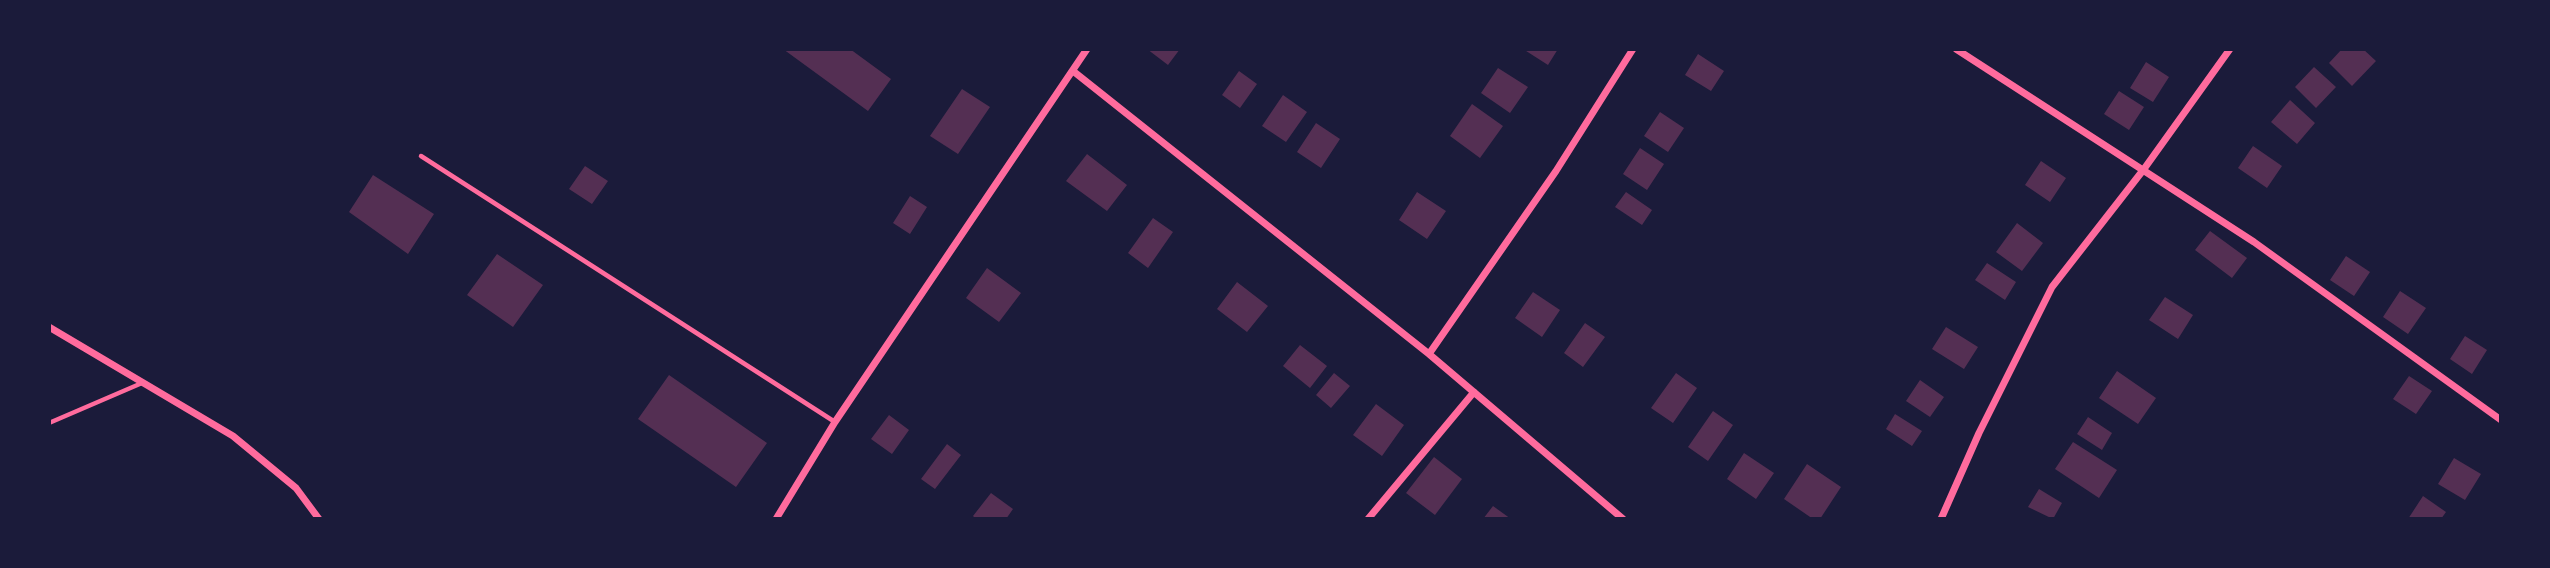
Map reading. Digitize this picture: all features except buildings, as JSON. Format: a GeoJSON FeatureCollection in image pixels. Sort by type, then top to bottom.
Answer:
{"type":"FeatureCollection","features":[{"type":"Feature","properties":{"kind":"street"},"geometry":{"type":"LineString","coordinates":[[776,519],[835,422],[1087,49]]}},
{"type":"Feature","properties":{"kind":"street"},"geometry":{"type":"LineString","coordinates":[[1429,354],[1556,171],[1633,49]]}},
{"type":"Feature","properties":{"kind":"street"},"geometry":{"type":"LineString","coordinates":[[1956,49],[2254,242],[2501,420]]}},
{"type":"Feature","properties":{"kind":"street"},"geometry":{"type":"LineString","coordinates":[[1941,519],[1979,433],[2052,287],[2144,169],[2230,49]]}},
{"type":"Feature","properties":{"kind":"street"},"geometry":{"type":"LineString","coordinates":[[1073,71],[1429,354],[1623,519]]}},
{"type":"Feature","properties":{"kind":"street"},"geometry":{"type":"LineString","coordinates":[[49,327],[233,436],[296,488],[319,519]]}},
{"type":"Feature","properties":{"kind":"street"},"geometry":{"type":"LineString","coordinates":[[1368,519],[1474,392]]}},
{"type":"Feature","properties":{"kind":"lane"},"geometry":{"type":"LineString","coordinates":[[421,156],[835,422]]}},
{"type":"Feature","properties":{"kind":"lane"},"geometry":{"type":"LineString","coordinates":[[49,423],[143,383]]}}]}
